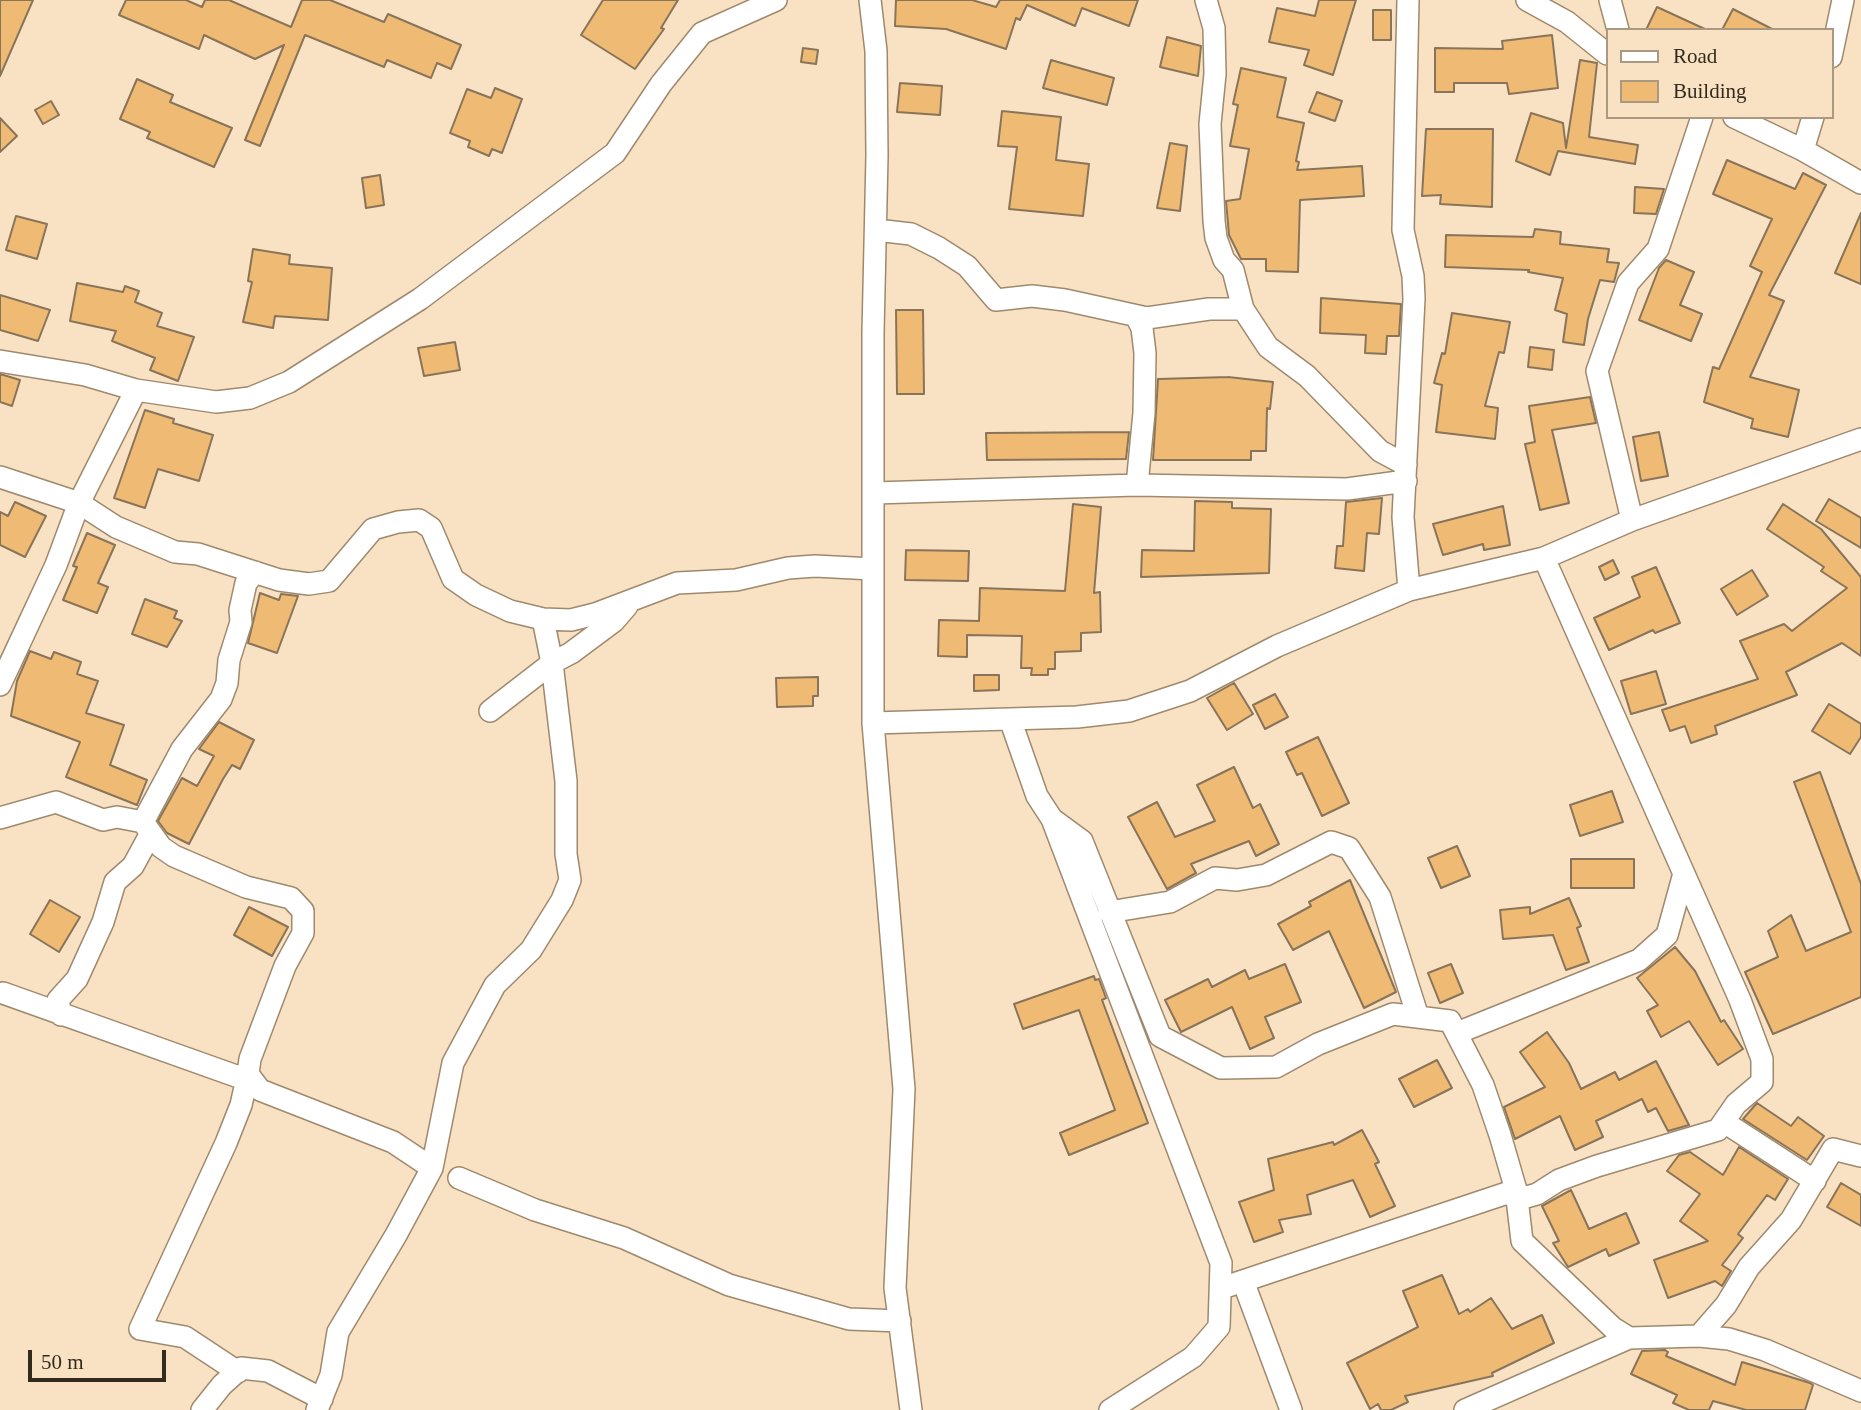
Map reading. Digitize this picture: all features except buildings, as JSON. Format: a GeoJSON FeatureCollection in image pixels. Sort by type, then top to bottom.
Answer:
{"type":"FeatureCollection","features":[{"type":"Feature","properties":{"kind":"street"},"geometry":{"type":"LineString","coordinates":[[0,361],[85,375],[136,390],[216,402],[250,398],[289,382],[420,299],[615,153],[661,84],[702,33],[776,0]]}},
{"type":"Feature","properties":{"kind":"street"},"geometry":{"type":"LineString","coordinates":[[870,0],[876,51],[873,723],[904,1089],[895,1288],[911,1410]]}},
{"type":"Feature","properties":{"kind":"street"},"geometry":{"type":"LineString","coordinates":[[1206,0],[1214,28],[1215,74],[1210,124],[1216,238],[1224,260],[1233,270],[1243,309],[1268,346],[1307,376],[1380,451],[1406,473]]}},
{"type":"Feature","properties":{"kind":"street"},"geometry":{"type":"LineString","coordinates":[[1408,0],[1403,230],[1413,276],[1414,299],[1403,517],[1409,590]]}},
{"type":"Feature","properties":{"kind":"street"},"geometry":{"type":"LineString","coordinates":[[1527,0],[1567,22],[1605,52]]}},
{"type":"Feature","properties":{"kind":"street"},"geometry":{"type":"LineString","coordinates":[[1610,0],[1617,28]]}},
{"type":"Feature","properties":{"kind":"street"},"geometry":{"type":"LineString","coordinates":[[1833,48],[1843,0]]}},
{"type":"Feature","properties":{"kind":"street"},"geometry":{"type":"LineString","coordinates":[[1632,520],[1597,371],[1628,284],[1658,249],[1701,119]]}},
{"type":"Feature","properties":{"kind":"street"},"geometry":{"type":"LineString","coordinates":[[1738,119],[1803,150],[1861,183]]}},
{"type":"Feature","properties":{"kind":"street"},"geometry":{"type":"LineString","coordinates":[[1803,150],[1813,119]]}},
{"type":"Feature","properties":{"kind":"street"},"geometry":{"type":"LineString","coordinates":[[876,230],[911,234],[939,248],[967,266],[996,300],[1032,296],[1147,318],[1209,309],[1243,309]]}},
{"type":"Feature","properties":{"kind":"street"},"geometry":{"type":"LineString","coordinates":[[1136,316],[1142,328],[1145,353],[1144,413],[1136,485]]}},
{"type":"Feature","properties":{"kind":"street"},"geometry":{"type":"LineString","coordinates":[[0,685],[56,565],[79,503],[136,390]]}},
{"type":"Feature","properties":{"kind":"street"},"geometry":{"type":"LineString","coordinates":[[873,723],[1077,717],[1129,711],[1189,691],[1277,646],[1409,590],[1544,558],[1632,520],[1861,439]]}},
{"type":"Feature","properties":{"kind":"street"},"geometry":{"type":"LineString","coordinates":[[874,493],[1136,485],[1347,489],[1406,473]]}},
{"type":"Feature","properties":{"kind":"street"},"geometry":{"type":"LineString","coordinates":[[0,477],[79,503],[117,527],[156,544],[246,574],[309,584],[329,581],[373,529],[419,520],[431,528],[453,579],[477,595],[510,611],[543,619],[571,620],[677,583],[736,580],[788,568],[835,565],[873,569]]}},
{"type":"Feature","properties":{"kind":"street"},"geometry":{"type":"LineString","coordinates":[[1222,1288],[1516,1195],[1537,1194],[1559,1180],[1597,1166],[1718,1130],[1736,1104],[1762,1082],[1762,1059],[1740,1000],[1544,558]]}},
{"type":"Feature","properties":{"kind":"street"},"geometry":{"type":"LineString","coordinates":[[61,1015],[58,1000],[77,979],[103,922],[115,882],[133,866],[177,757],[224,691],[241,622],[240,610],[246,574]]}},
{"type":"Feature","properties":{"kind":"street"},"geometry":{"type":"LineString","coordinates":[[490,710],[614,621],[633,599]]}},
{"type":"Feature","properties":{"kind":"street"},"geometry":{"type":"LineString","coordinates":[[202,1410],[222,1385],[241,1368],[268,1371],[320,1404],[331,1375],[338,1332],[432,1168],[453,1063],[495,985],[531,950],[562,900],[570,880],[566,854],[566,781],[552,663],[543,619]]}},
{"type":"Feature","properties":{"kind":"street"},"geometry":{"type":"LineString","coordinates":[[1010,719],[1037,796],[1052,819],[1221,1263],[1219,1327],[1193,1357],[1110,1410]]}},
{"type":"Feature","properties":{"kind":"street"},"geometry":{"type":"LineString","coordinates":[[0,818],[56,803],[103,820],[117,817],[147,828],[161,846],[174,856],[246,887],[290,898],[303,911],[303,933],[285,966],[250,1059],[242,1105],[140,1329],[185,1337],[237,1372]]}},
{"type":"Feature","properties":{"kind":"street"},"geometry":{"type":"LineString","coordinates":[[1052,819],[1082,841],[1160,1037],[1221,1068],[1276,1067],[1318,1044],[1393,1014],[1450,1021],[1483,1085],[1516,1195],[1522,1241],[1613,1328],[1629,1338]]}},
{"type":"Feature","properties":{"kind":"street"},"geometry":{"type":"LineString","coordinates":[[1110,912],[1170,902],[1215,878],[1237,880],[1266,875],[1331,842],[1349,848],[1380,897],[1418,1017]]}},
{"type":"Feature","properties":{"kind":"street"},"geometry":{"type":"LineString","coordinates":[[1457,1033],[1639,960],[1667,934],[1684,877]]}},
{"type":"Feature","properties":{"kind":"street"},"geometry":{"type":"LineString","coordinates":[[3,993],[236,1076],[248,1074]]}},
{"type":"Feature","properties":{"kind":"street"},"geometry":{"type":"LineString","coordinates":[[248,1074],[260,1090],[393,1142],[432,1168]]}},
{"type":"Feature","properties":{"kind":"street"},"geometry":{"type":"LineString","coordinates":[[1724,1122],[1815,1181]]}},
{"type":"Feature","properties":{"kind":"street"},"geometry":{"type":"LineString","coordinates":[[1699,1336],[1726,1305],[1749,1267],[1791,1220],[1833,1149],[1861,1156]]}},
{"type":"Feature","properties":{"kind":"street"},"geometry":{"type":"LineString","coordinates":[[459,1178],[535,1210],[624,1238],[729,1285],[849,1318],[900,1321]]}},
{"type":"Feature","properties":{"kind":"street"},"geometry":{"type":"LineString","coordinates":[[1243,1281],[1291,1410]]}},
{"type":"Feature","properties":{"kind":"street"},"geometry":{"type":"LineString","coordinates":[[1465,1410],[1629,1338],[1699,1336],[1729,1339],[1765,1350],[1861,1391]]}}]}
